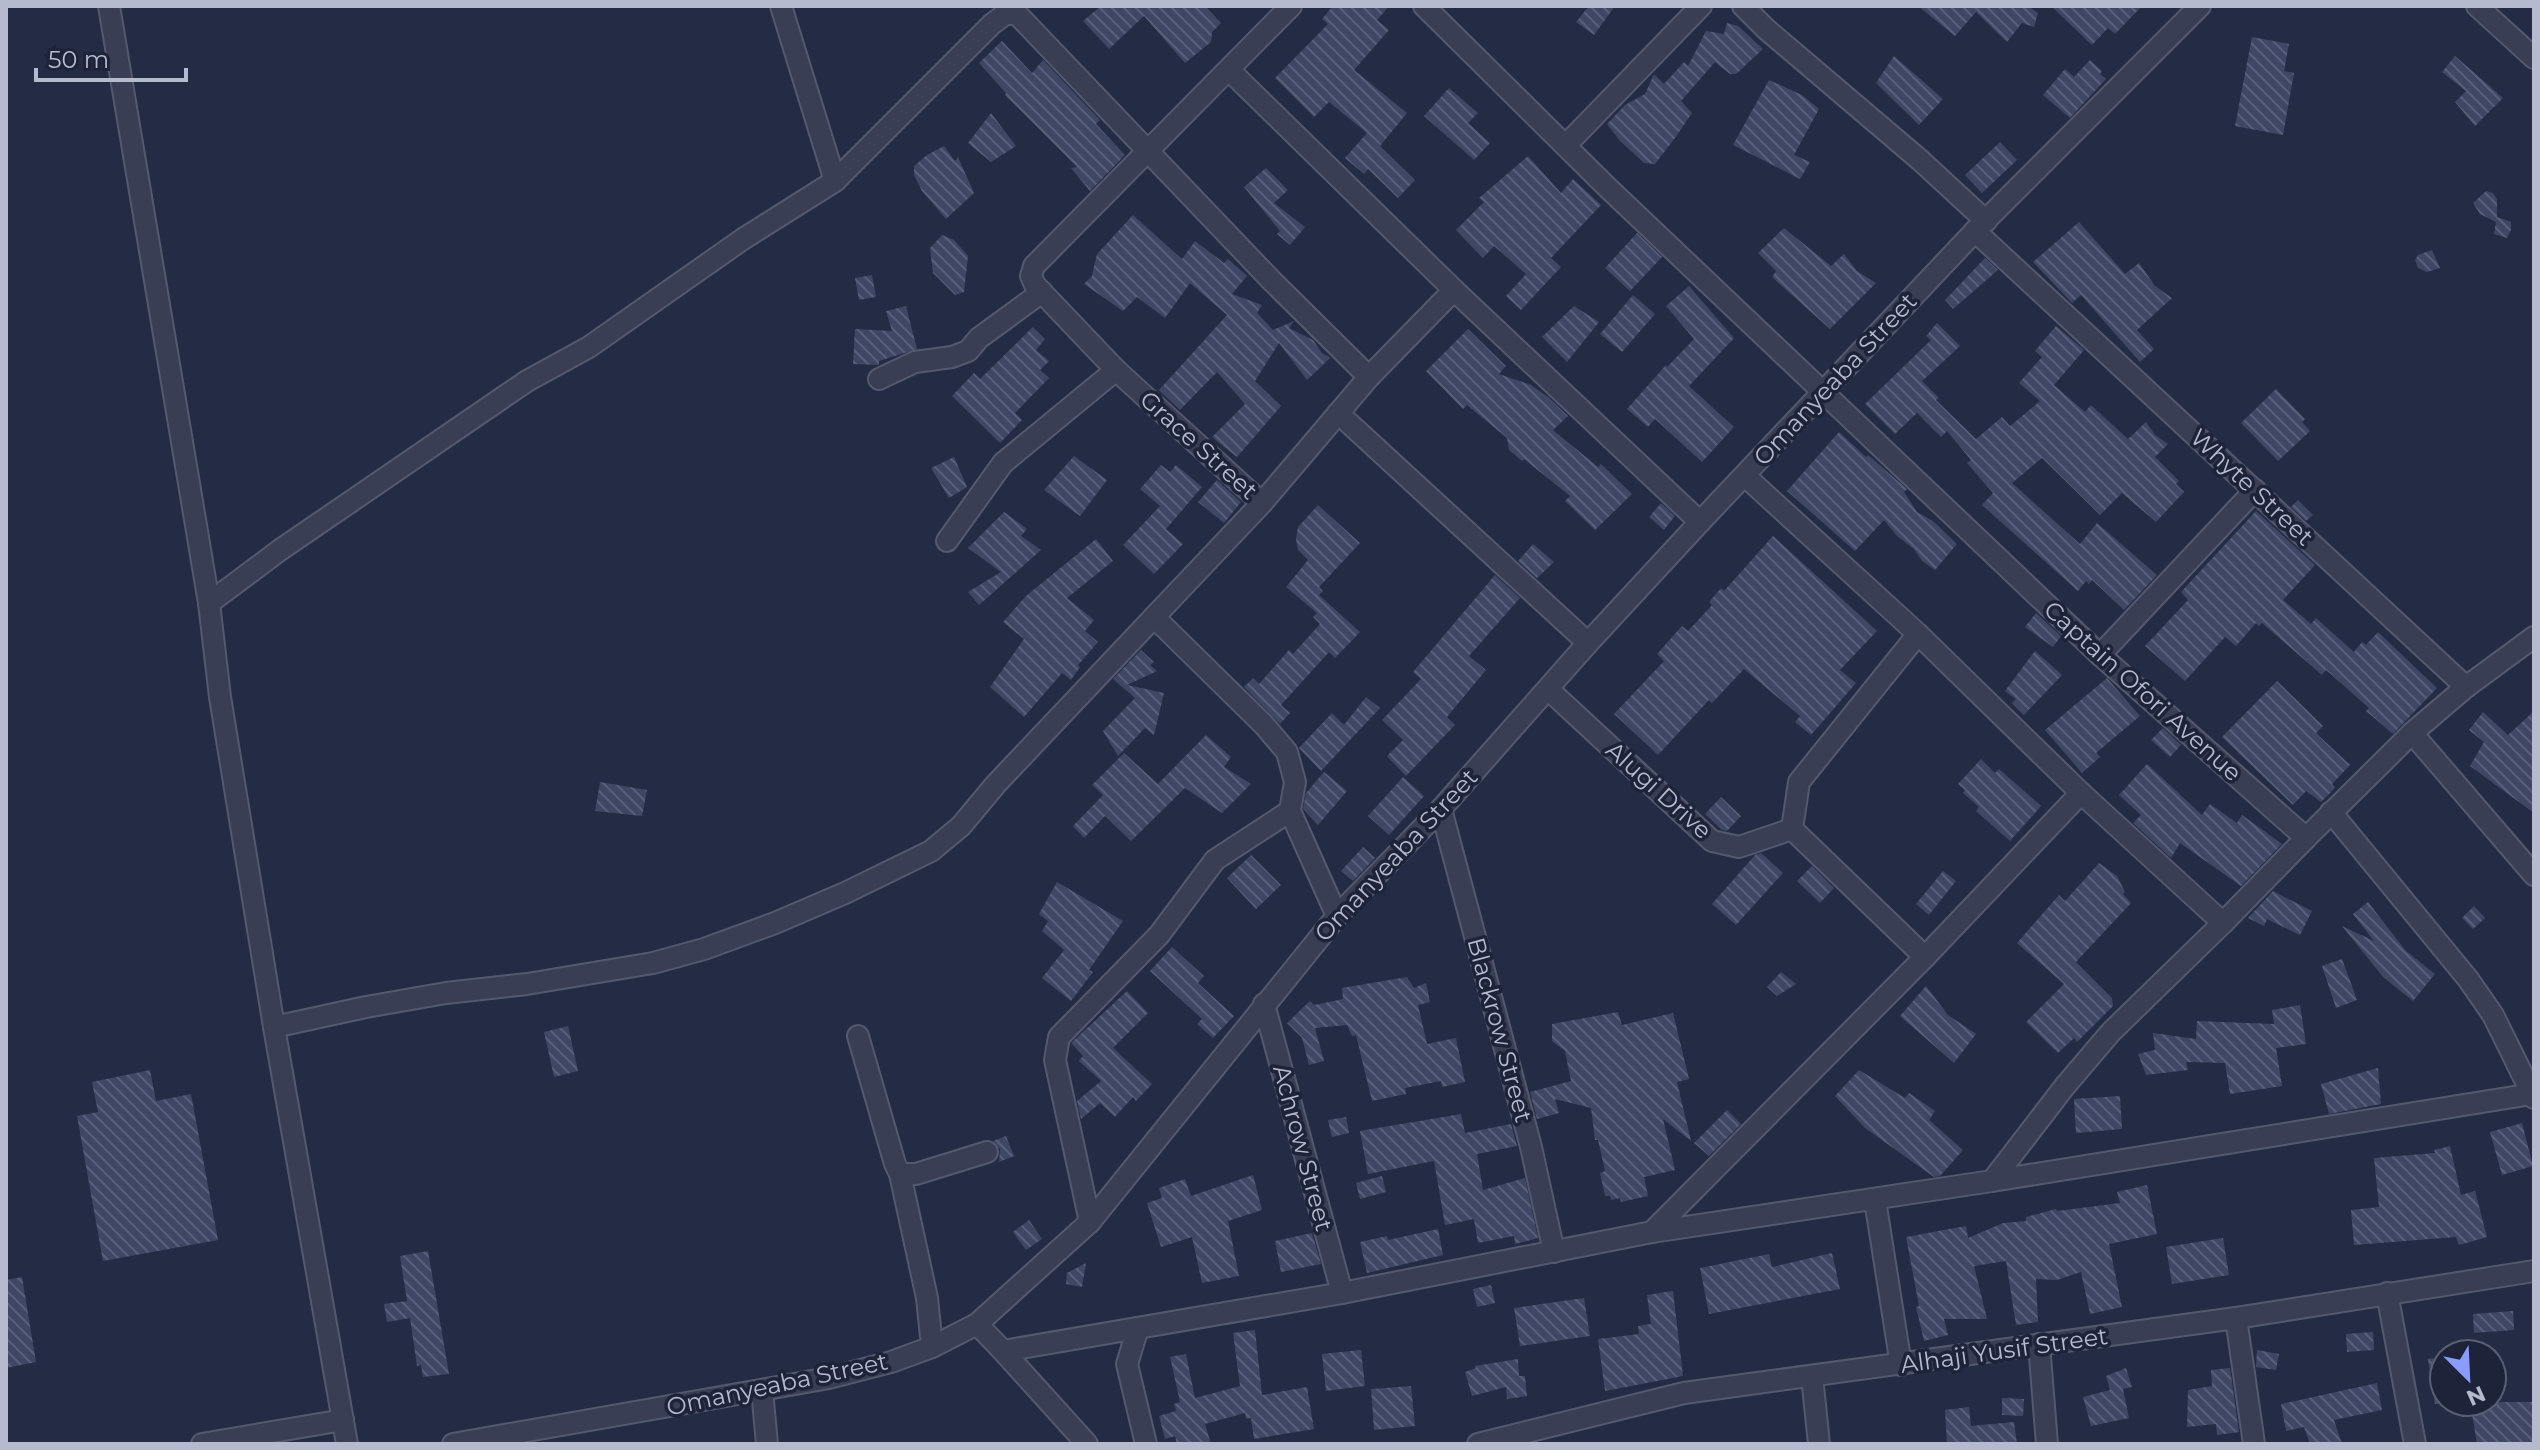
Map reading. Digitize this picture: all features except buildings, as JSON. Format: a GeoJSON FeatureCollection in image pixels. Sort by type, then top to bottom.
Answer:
{"type":"FeatureCollection","features":[{"type":"Feature","properties":{"kind":"street"},"geometry":{"type":"LineString","coordinates":[[109,6],[209,603],[220,697],[274,1027],[347,1444]]}},
{"type":"Feature","properties":{"kind":"street"},"geometry":{"type":"LineString","coordinates":[[781,6],[835,181]]}},
{"type":"Feature","properties":{"kind":"street"},"geometry":{"type":"LineString","coordinates":[[879,379],[915,362],[952,357],[968,351],[979,338],[1042,292],[1031,276],[1034,266],[1291,6]]}},
{"type":"Feature","properties":{"kind":"street","name":"Captain Ofori Avenue"},"geometry":{"type":"LineString","coordinates":[[1424,6],[1607,187],[2100,655],[2306,838]]}},
{"type":"Feature","properties":{"kind":"street"},"geometry":{"type":"LineString","coordinates":[[1566,145],[1701,6]]}},
{"type":"Feature","properties":{"kind":"street","name":"Whyte Street"},"geometry":{"type":"LineString","coordinates":[[1743,6],[1920,160],[1980,226],[2466,687]]}},
{"type":"Feature","properties":{"kind":"street","name":"Omanyeaba Street"},"geometry":{"type":"LineString","coordinates":[[453,1444],[829,1378],[891,1362],[932,1347],[977,1324],[1090,1222],[1337,916],[1441,809],[1700,522],[1980,226],[2200,6]]}},
{"type":"Feature","properties":{"kind":"street"},"geometry":{"type":"LineString","coordinates":[[2477,6],[2534,58]]}},
{"type":"Feature","properties":{"kind":"street"},"geometry":{"type":"LineString","coordinates":[[209,603],[280,550],[527,381],[589,347],[743,239],[835,181],[992,24],[1018,10],[1271,280],[1369,377]]}},
{"type":"Feature","properties":{"kind":"street"},"geometry":{"type":"LineString","coordinates":[[1229,70],[1454,290],[1700,522]]}},
{"type":"Feature","properties":{"kind":"street","name":"Grace Street"},"geometry":{"type":"LineString","coordinates":[[1042,292],[1116,370],[1262,503],[1369,377],[1454,290]]}},
{"type":"Feature","properties":{"kind":"street"},"geometry":{"type":"LineString","coordinates":[[947,541],[1003,463],[1116,370]]}},
{"type":"Feature","properties":{"kind":"street"},"geometry":{"type":"LineString","coordinates":[[1338,413],[1588,643]]}},
{"type":"Feature","properties":{"kind":"street"},"geometry":{"type":"LineString","coordinates":[[1745,476],[1918,634],[2081,793],[2223,923]]}},
{"type":"Feature","properties":{"kind":"street"},"geometry":{"type":"LineString","coordinates":[[2100,655],[2255,490]]}},
{"type":"Feature","properties":{"kind":"street"},"geometry":{"type":"LineString","coordinates":[[274,1027],[446,993],[527,984],[653,963],[747,933],[845,893],[931,851],[961,826],[996,784],[1262,503]]}},
{"type":"Feature","properties":{"kind":"street"},"geometry":{"type":"LineString","coordinates":[[1154,617],[1264,725],[1287,752],[1295,782],[1290,811],[1337,916]]}},
{"type":"Feature","properties":{"kind":"street"},"geometry":{"type":"LineString","coordinates":[[1918,634],[1799,782],[1792,829],[1925,957]]}},
{"type":"Feature","properties":{"kind":"street"},"geometry":{"type":"LineString","coordinates":[[1992,1181],[2111,1032],[2412,733],[2466,687],[2534,637]]}},
{"type":"Feature","properties":{"kind":"street","name":"Alugi Drive"},"geometry":{"type":"LineString","coordinates":[[1548,689],[1712,841],[1739,847],[1792,829]]}},
{"type":"Feature","properties":{"kind":"street"},"geometry":{"type":"LineString","coordinates":[[2412,733],[2534,875]]}},
{"type":"Feature","properties":{"kind":"street"},"geometry":{"type":"LineString","coordinates":[[1652,1232],[1925,957],[2081,793]]}},
{"type":"Feature","properties":{"kind":"street","name":"Blackrow Street"},"geometry":{"type":"LineString","coordinates":[[1441,809],[1531,1147],[1554,1252]]}},
{"type":"Feature","properties":{"kind":"street"},"geometry":{"type":"LineString","coordinates":[[1090,1222],[1055,1060],[1059,1037],[1159,935],[1215,860],[1290,811]]}},
{"type":"Feature","properties":{"kind":"street"},"geometry":{"type":"LineString","coordinates":[[1003,1351],[1342,1293],[1652,1232],[2533,1096],[2493,1015],[2468,979],[2331,812]]}},
{"type":"Feature","properties":{"kind":"street","name":"Achrow Street"},"geometry":{"type":"LineString","coordinates":[[1264,1004],[1342,1293]]}},
{"type":"Feature","properties":{"kind":"street"},"geometry":{"type":"LineString","coordinates":[[858,1036],[900,1174],[927,1298],[932,1347]]}},
{"type":"Feature","properties":{"kind":"street"},"geometry":{"type":"LineString","coordinates":[[900,1174],[916,1174],[987,1152]]}},
{"type":"Feature","properties":{"kind":"street"},"geometry":{"type":"LineString","coordinates":[[1875,1200],[1901,1365]]}},
{"type":"Feature","properties":{"kind":"street","name":"Alhaji Yusif Street"},"geometry":{"type":"LineString","coordinates":[[1478,1444],[1684,1393],[2236,1318],[2534,1271]]}},
{"type":"Feature","properties":{"kind":"street"},"geometry":{"type":"LineString","coordinates":[[2387,1293],[2415,1444]]}},
{"type":"Feature","properties":{"kind":"street"},"geometry":{"type":"LineString","coordinates":[[2236,1318],[2254,1444]]}},
{"type":"Feature","properties":{"kind":"street"},"geometry":{"type":"LineString","coordinates":[[977,1324],[1087,1444]]}},
{"type":"Feature","properties":{"kind":"street"},"geometry":{"type":"LineString","coordinates":[[1138,1328],[1127,1364],[1146,1444]]}},
{"type":"Feature","properties":{"kind":"street"},"geometry":{"type":"LineString","coordinates":[[2039,1344],[2047,1444]]}},
{"type":"Feature","properties":{"kind":"street"},"geometry":{"type":"LineString","coordinates":[[1812,1376],[1819,1444]]}},
{"type":"Feature","properties":{"kind":"street"},"geometry":{"type":"LineString","coordinates":[[762,1390],[767,1444]]}},
{"type":"Feature","properties":{"kind":"street"},"geometry":{"type":"LineString","coordinates":[[202,1444],[343,1420]]}}]}
